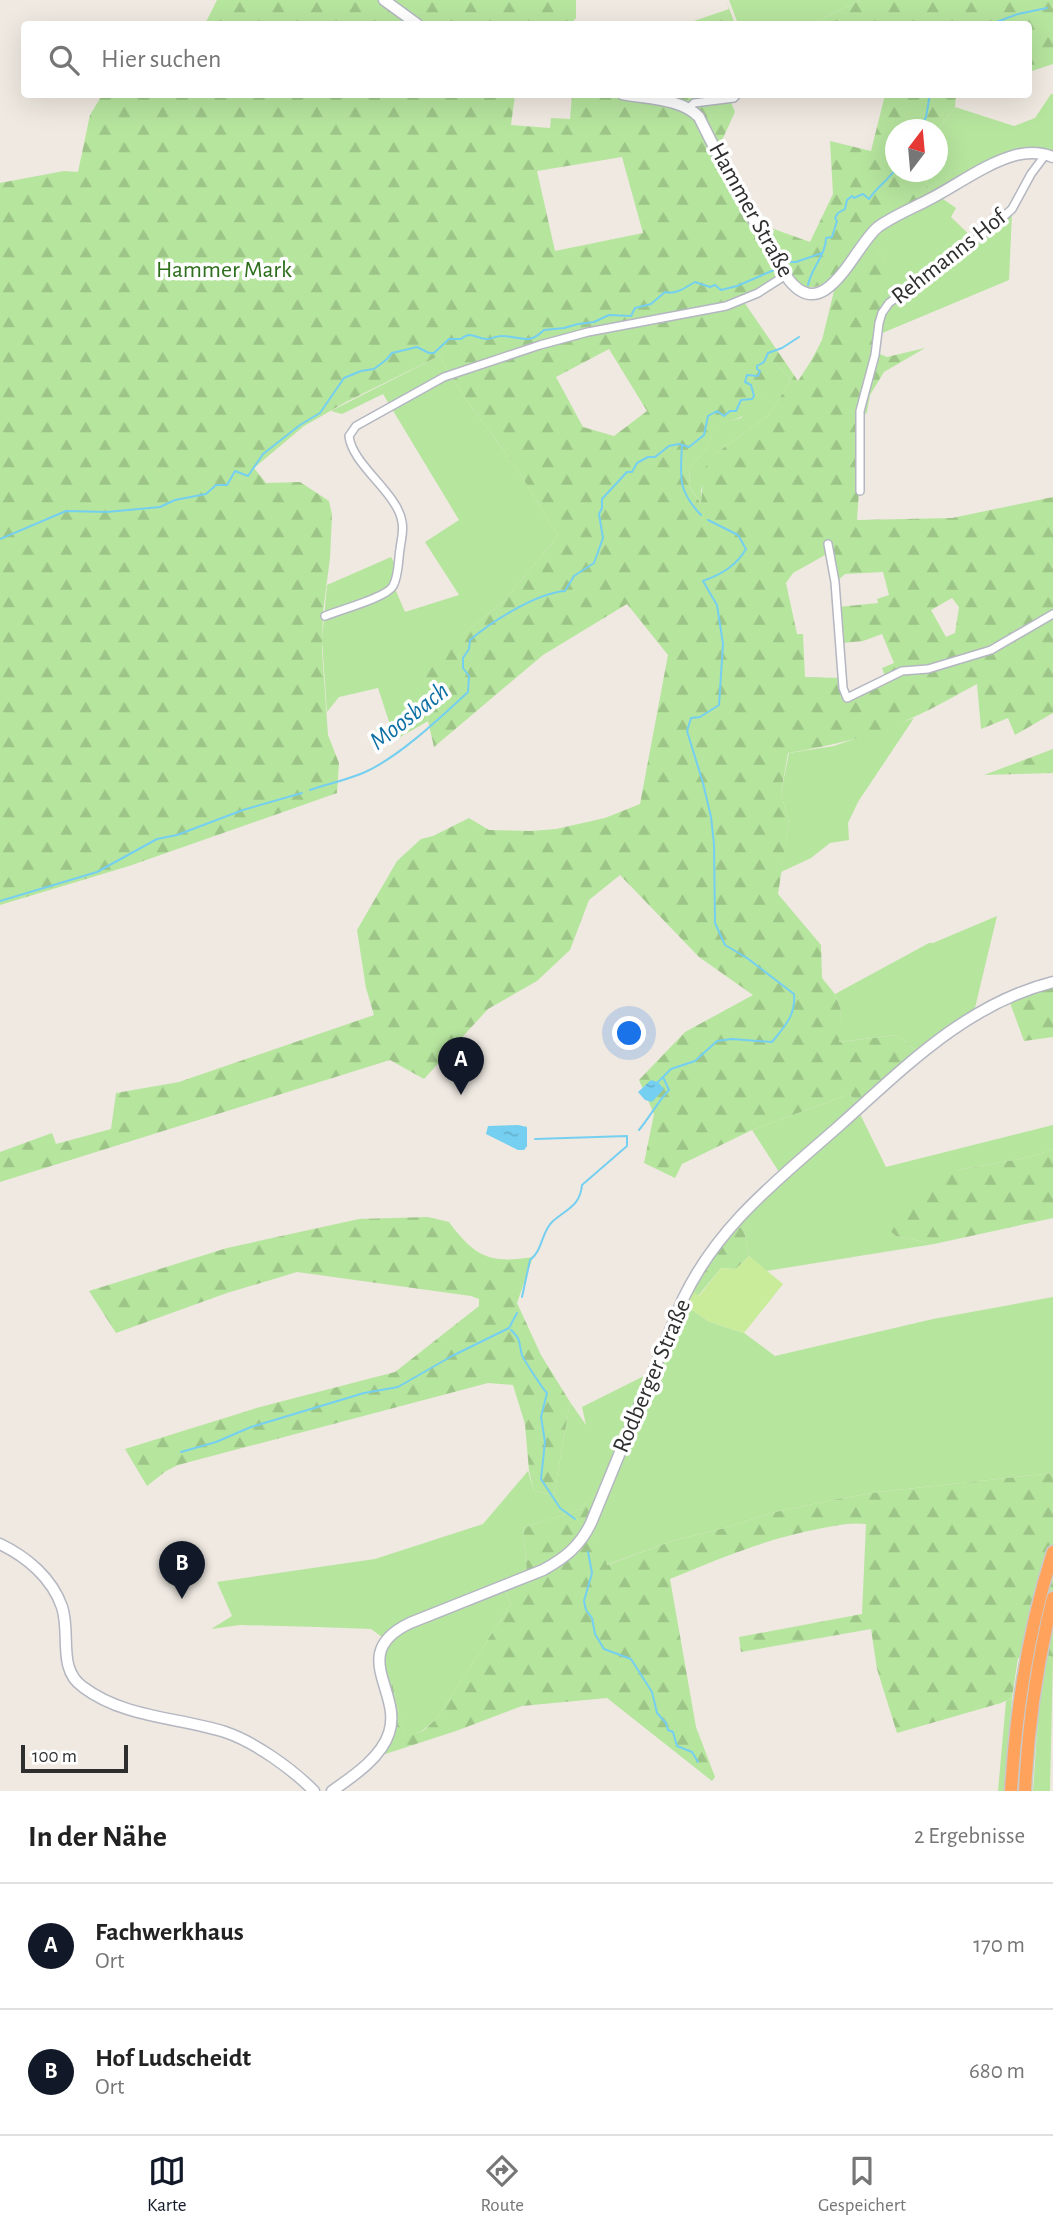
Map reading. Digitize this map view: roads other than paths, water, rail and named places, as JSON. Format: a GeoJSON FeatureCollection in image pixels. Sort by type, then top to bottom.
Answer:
{"type":"FeatureCollection","features":[{"type":"Feature","properties":{"kind":"highway"},"geometry":{"type":"LineString","coordinates":[[1011,1791],[1016,1727],[1030,1637],[1053,1552]]}},
{"type":"Feature","properties":{"kind":"highway"},"geometry":{"type":"LineString","coordinates":[[1024,1791],[1035,1682],[1053,1598]]}},
{"type":"Feature","properties":{"kind":"street"},"geometry":{"type":"LineString","coordinates":[[384,0],[413,21]]}},
{"type":"Feature","properties":{"kind":"street"},"geometry":{"type":"LineString","coordinates":[[645,98],[689,108],[694,103],[734,98]]}},
{"type":"Feature","properties":{"kind":"street","name":"Hammer Straße"},"geometry":{"type":"LineString","coordinates":[[689,108],[699,117],[734,187],[786,275],[792,284],[807,294],[819,293],[829,287],[880,226],[1002,160],[1027,153],[1050,155]]}},
{"type":"Feature","properties":{"kind":"street","name":"Rehmanns Hof"},"geometry":{"type":"LineString","coordinates":[[860,491],[860,411],[875,355],[878,323],[882,313],[889,303],[987,231],[1012,209],[1031,174],[1050,155]]}},
{"type":"Feature","properties":{"kind":"street"},"geometry":{"type":"LineString","coordinates":[[324,616],[382,594],[392,587],[397,573],[402,521],[386,491],[366,468],[350,443],[349,436],[356,426],[444,377],[588,332],[726,306],[758,293],[786,275]]}},
{"type":"Feature","properties":{"kind":"street"},"geometry":{"type":"LineString","coordinates":[[828,544],[835,583],[843,688],[847,698],[902,671],[928,669],[990,650],[1053,614]]}},
{"type":"Feature","properties":{"kind":"street","name":"Rodberger Straße"},"geometry":{"type":"LineString","coordinates":[[332,1791],[363,1768],[388,1736],[391,1715],[379,1663],[383,1647],[392,1634],[410,1623],[543,1570],[563,1559],[582,1541],[597,1511],[679,1308],[701,1265],[731,1224],[925,1049],[997,1002],[1053,982]]}},
{"type":"Feature","properties":{"kind":"street"},"geometry":{"type":"LineString","coordinates":[[0,1544],[23,1557],[56,1595],[64,1616],[68,1668],[83,1688],[127,1708],[231,1734],[281,1764],[314,1791]]}},
{"type":"Feature","properties":{"kind":"water"},"geometry":{"type":"Polygon","coordinates":[[[651,1080],[658,1082],[664,1089],[652,1102],[645,1100],[638,1092],[651,1080]]]}},
{"type":"Feature","properties":{"kind":"water"},"geometry":{"type":"Polygon","coordinates":[[[488,1126],[527,1127],[527,1146],[524,1150],[518,1150],[486,1134],[488,1126]]]}},
{"type":"Feature","properties":{"kind":"waterway","name":"Moosbach"},"geometry":{"type":"LineString","coordinates":[[999,21],[1047,8]]}},
{"type":"Feature","properties":{"kind":"waterway","name":"Moosbach"},"geometry":{"type":"LineString","coordinates":[[925,119],[929,98]]}},
{"type":"Feature","properties":{"kind":"waterway","name":"Moosbach"},"geometry":{"type":"LineString","coordinates":[[808,285],[824,250],[826,238],[832,237],[837,221],[835,218],[845,209],[847,200],[863,194],[869,199],[885,180]]}},
{"type":"Feature","properties":{"kind":"waterway"},"geometry":{"type":"LineString","coordinates":[[786,262],[796,262],[822,253]]}},
{"type":"Feature","properties":{"kind":"waterway"},"geometry":{"type":"LineString","coordinates":[[0,539],[66,511],[107,512],[160,507],[175,500],[206,494],[216,485],[227,485],[235,471],[248,476],[263,454],[320,413],[344,378],[374,369],[392,353],[417,347],[434,353],[449,339],[461,339],[468,335],[483,339],[501,336],[529,339],[544,330],[594,322],[609,315],[631,316],[635,308],[651,304],[665,292],[677,291],[695,282],[710,287],[715,285],[721,290],[774,270]]}},
{"type":"Feature","properties":{"kind":"waterway","name":"Moosbach"},"geometry":{"type":"LineString","coordinates":[[310,790],[357,775],[390,758],[468,692],[469,676],[463,668],[463,658],[469,649],[470,640],[515,609],[541,597],[565,591],[574,576],[594,563],[603,538],[599,514],[602,499],[627,472],[632,472],[637,463],[648,457],[655,457],[669,446],[679,444],[689,447],[704,435],[708,416],[717,411],[724,416],[730,411],[736,411],[741,400],[752,399],[754,396],[751,385],[745,382],[747,375],[758,376],[760,371],[757,366],[764,362],[768,353],[799,337]]}},
{"type":"Feature","properties":{"kind":"waterway"},"geometry":{"type":"LineString","coordinates":[[682,446],[682,484],[688,499],[701,515]]}},
{"type":"Feature","properties":{"kind":"waterway"},"geometry":{"type":"LineString","coordinates":[[658,1082],[671,1069],[695,1061],[717,1041],[732,1039],[772,1042],[789,1020],[794,1001],[794,994],[747,958],[725,945],[715,923],[711,817],[687,731],[691,718],[700,717],[719,705],[723,644],[717,605],[703,581],[728,569],[746,549],[738,535],[708,520]]}},
{"type":"Feature","properties":{"kind":"waterway","name":"Moosbach"},"geometry":{"type":"LineString","coordinates":[[0,901],[97,872],[157,839],[177,835],[243,810],[302,793]]}},
{"type":"Feature","properties":{"kind":"waterway"},"geometry":{"type":"LineString","coordinates":[[639,1130],[669,1090],[663,1077]]}},
{"type":"Feature","properties":{"kind":"waterway"},"geometry":{"type":"LineString","coordinates":[[522,1297],[530,1260],[548,1226],[572,1207],[582,1185],[627,1146],[627,1136],[535,1139]]}},
{"type":"Feature","properties":{"kind":"waterway"},"geometry":{"type":"LineString","coordinates":[[181,1452],[216,1442],[251,1427],[364,1393],[398,1387],[509,1328],[517,1313]]}},
{"type":"Feature","properties":{"kind":"waterway"},"geometry":{"type":"LineString","coordinates":[[511,1330],[518,1339],[523,1358],[547,1393],[541,1417],[545,1442],[541,1479],[560,1508],[575,1519]]}},
{"type":"Feature","properties":{"kind":"waterway"},"geometry":{"type":"LineString","coordinates":[[588,1552],[592,1573],[584,1601],[592,1618],[595,1634],[604,1649],[631,1659],[652,1692],[657,1713],[666,1723],[668,1730],[673,1732],[677,1746],[692,1752],[698,1762]]}},
{"type":"Feature","properties":{"kind":"place","name":"Fachwerkhaus"},"geometry":{"type":"Point","coordinates":[461,1095]}},
{"type":"Feature","properties":{"kind":"place","name":"Hof Ludscheidt"},"geometry":{"type":"Point","coordinates":[182,1599]}},
{"type":"Feature","properties":{"kind":"park label","name":"Hammer Mark"},"geometry":{"type":"Point","coordinates":[224,270]}}]}
